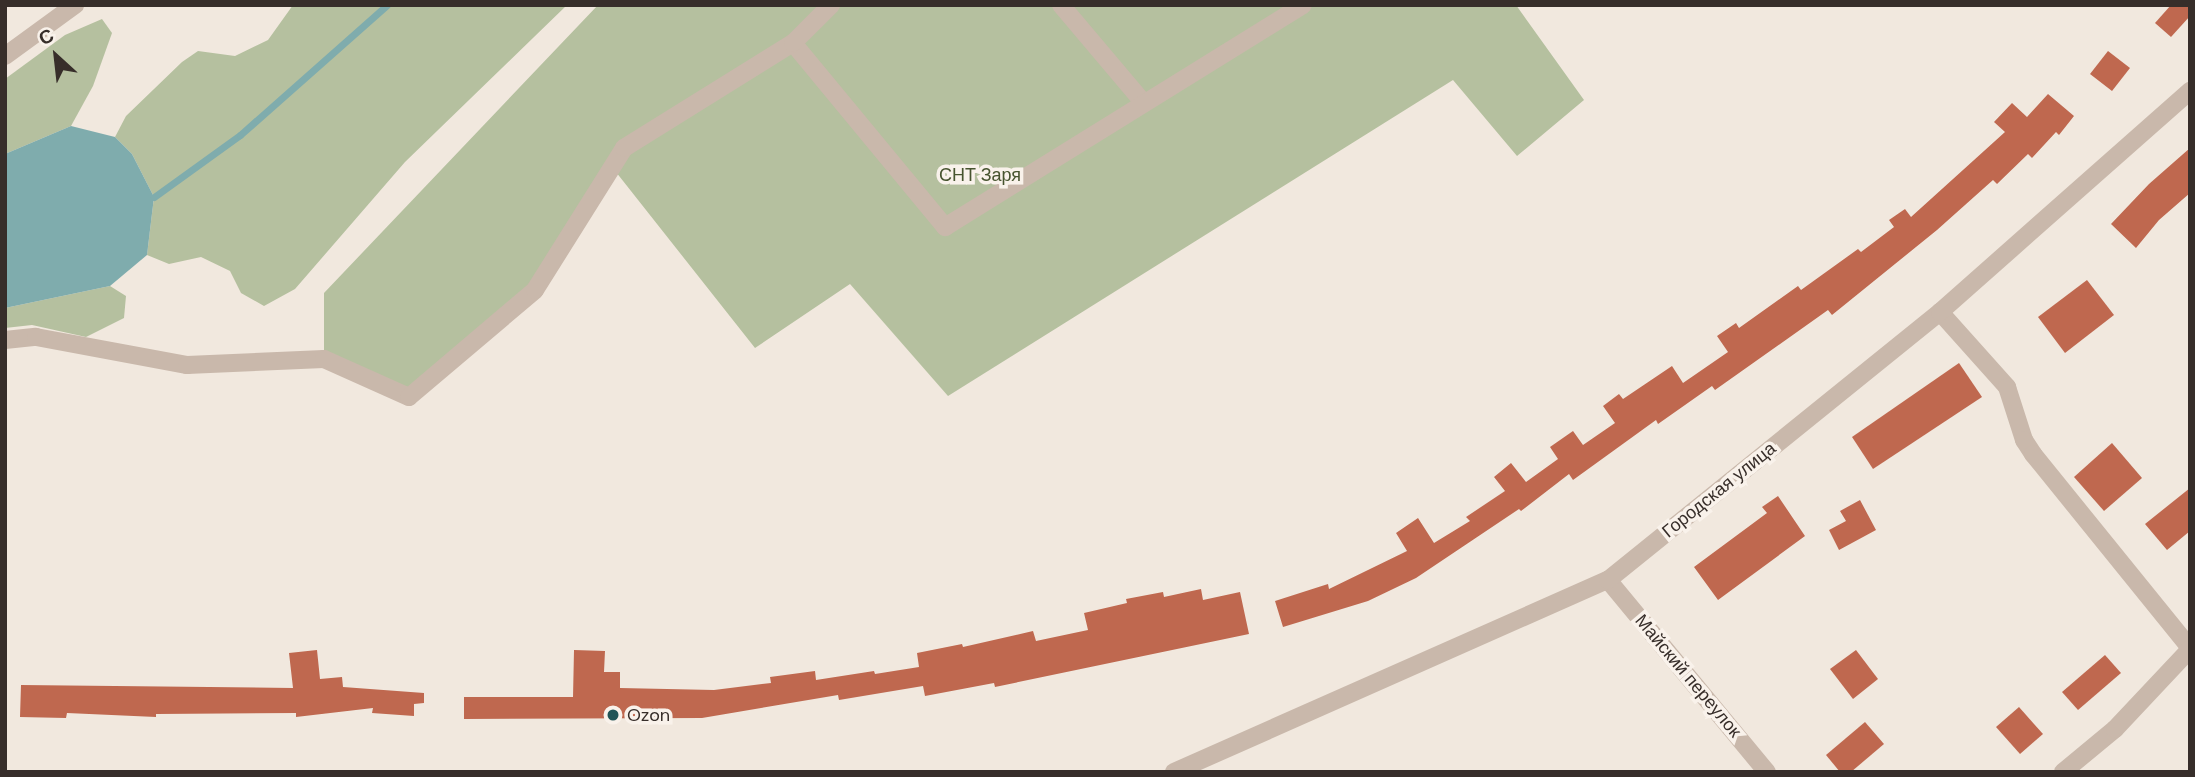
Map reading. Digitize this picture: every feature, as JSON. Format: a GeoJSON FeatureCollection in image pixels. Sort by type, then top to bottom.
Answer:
{"type":"FeatureCollection","features":[{"type":"Feature","properties":{"kind":"street"},"geometry":{"type":"LineString","coordinates":[[5,56],[75,5]]}},
{"type":"Feature","properties":{"kind":"street"},"geometry":{"type":"LineString","coordinates":[[5,340],[36,337],[187,365],[324,359],[409,397],[535,290],[624,148],[793,43],[831,5]]}},
{"type":"Feature","properties":{"kind":"street"},"geometry":{"type":"LineString","coordinates":[[1061,5],[1143,102]]}},
{"type":"Feature","properties":{"kind":"street"},"geometry":{"type":"LineString","coordinates":[[793,43],[945,227],[1303,5]]}},
{"type":"Feature","properties":{"kind":"street","name":"Городская улица"},"geometry":{"type":"LineString","coordinates":[[1174,772],[1608,580],[1940,312],[2190,91]]}},
{"type":"Feature","properties":{"kind":"street"},"geometry":{"type":"LineString","coordinates":[[1940,312],[2007,387],[2024,440],[2033,454],[2190,649],[2115,729],[2063,772]]}},
{"type":"Feature","properties":{"kind":"street","name":"Майский переулок"},"geometry":{"type":"LineString","coordinates":[[1608,580],[1767,772]]}},
{"type":"Feature","properties":{"kind":"green space"},"geometry":{"type":"Polygon","coordinates":[[[293,5],[567,5],[405,162],[295,289],[264,306],[241,293],[230,271],[201,257],[169,264],[147,255],[154,197],[132,154],[115,137],[126,116],[182,62],[198,51],[235,56],[268,40],[293,5]]]}},
{"type":"Feature","properties":{"kind":"green space","name":"СНТ Заря"},"geometry":{"type":"Polygon","coordinates":[[[598,5],[1516,5],[1584,100],[1517,156],[1453,80],[948,396],[850,284],[755,348],[612,167],[535,290],[409,397],[324,359],[324,293],[598,5]]]}},
{"type":"Feature","properties":{"kind":"green space"},"geometry":{"type":"Polygon","coordinates":[[[102,19],[112,33],[93,86],[71,126],[5,154],[5,79],[65,35],[102,19]]]}},
{"type":"Feature","properties":{"kind":"green space"},"geometry":{"type":"Polygon","coordinates":[[[110,286],[126,296],[124,318],[86,337],[32,325],[5,328],[5,308],[110,286]]]}},
{"type":"Feature","properties":{"kind":"water"},"geometry":{"type":"Polygon","coordinates":[[[71,126],[115,137],[132,154],[154,197],[147,255],[110,286],[5,308],[5,154],[71,126]]]}},
{"type":"Feature","properties":{"kind":"building"},"geometry":{"type":"Polygon","coordinates":[[[2171,5],[2190,5],[2190,16],[2171,37],[2155,23],[2171,5]]]}},
{"type":"Feature","properties":{"kind":"building"},"geometry":{"type":"Polygon","coordinates":[[[2108,51],[2130,68],[2112,91],[2090,74],[2108,51]]]}},
{"type":"Feature","properties":{"kind":"building"},"geometry":{"type":"Polygon","coordinates":[[[2048,94],[2074,116],[2059,135],[2056,132],[2032,158],[2028,154],[1997,184],[1993,180],[1937,230],[1832,315],[1828,310],[1715,390],[1712,386],[1658,424],[1656,420],[1573,480],[1569,474],[1521,511],[1519,509],[1416,578],[1368,601],[1283,627],[1275,601],[1328,584],[1329,589],[1407,551],[1396,533],[1418,518],[1434,543],[1470,521],[1466,517],[1505,491],[1494,477],[1511,463],[1526,482],[1558,459],[1550,447],[1573,431],[1583,445],[1615,423],[1603,406],[1619,394],[1623,399],[1672,366],[1683,383],[1728,352],[1717,336],[1736,323],[1739,328],[1798,286],[1801,290],[1858,249],[1861,252],[1894,227],[1889,220],[1905,209],[1911,217],[2005,132],[1994,122],[2012,103],[2027,117],[2048,94]]]}},
{"type":"Feature","properties":{"kind":"building"},"geometry":{"type":"Polygon","coordinates":[[[2190,148],[2190,193],[2159,220],[2136,248],[2111,224],[2149,184],[2190,148]]]}},
{"type":"Feature","properties":{"kind":"building"},"geometry":{"type":"Polygon","coordinates":[[[2087,280],[2114,315],[2065,353],[2038,317],[2087,280]]]}},
{"type":"Feature","properties":{"kind":"building"},"geometry":{"type":"Polygon","coordinates":[[[1959,363],[1982,397],[1873,469],[1852,437],[1959,363]]]}},
{"type":"Feature","properties":{"kind":"building"},"geometry":{"type":"Polygon","coordinates":[[[2112,443],[2142,478],[2104,511],[2074,477],[2112,443]]]}},
{"type":"Feature","properties":{"kind":"building"},"geometry":{"type":"Polygon","coordinates":[[[2190,488],[2190,531],[2167,550],[2145,524],[2190,488]]]}},
{"type":"Feature","properties":{"kind":"building"},"geometry":{"type":"Polygon","coordinates":[[[1778,496],[1805,536],[1718,600],[1694,567],[1767,513],[1762,507],[1778,496]]]}},
{"type":"Feature","properties":{"kind":"building"},"geometry":{"type":"Polygon","coordinates":[[[1860,500],[1876,530],[1839,550],[1829,530],[1846,521],[1840,511],[1860,500]]]}},
{"type":"Feature","properties":{"kind":"building"},"geometry":{"type":"Polygon","coordinates":[[[1201,589],[1203,600],[1240,592],[1249,634],[995,687],[994,683],[925,696],[923,686],[839,700],[838,695],[702,718],[464,719],[464,697],[573,697],[574,650],[605,651],[604,672],[620,672],[620,688],[714,690],[771,683],[770,677],[815,671],[816,680],[919,667],[917,653],[962,644],[963,647],[1033,631],[1036,641],[1088,630],[1084,613],[1127,603],[1126,599],[1163,592],[1164,597],[1201,589]]]}},
{"type":"Feature","properties":{"kind":"building"},"geometry":{"type":"Polygon","coordinates":[[[317,650],[320,679],[342,677],[343,687],[424,693],[424,703],[414,704],[414,716],[372,713],[373,708],[296,717],[296,713],[156,714],[156,717],[67,713],[66,718],[20,717],[21,685],[293,688],[289,653],[317,650]]]}},
{"type":"Feature","properties":{"kind":"building"},"geometry":{"type":"Polygon","coordinates":[[[1856,650],[1878,679],[1853,699],[1830,669],[1856,650]]]}},
{"type":"Feature","properties":{"kind":"building"},"geometry":{"type":"Polygon","coordinates":[[[2105,655],[2121,673],[2078,710],[2062,692],[2105,655]]]}},
{"type":"Feature","properties":{"kind":"building"},"geometry":{"type":"Polygon","coordinates":[[[2019,707],[2043,734],[2020,754],[1996,727],[2019,707]]]}},
{"type":"Feature","properties":{"kind":"building"},"geometry":{"type":"Polygon","coordinates":[[[1865,722],[1884,744],[1851,772],[1840,772],[1826,755],[1865,722]]]}},
{"type":"Feature","properties":{"kind":"waterway"},"geometry":{"type":"LineString","coordinates":[[154,197],[240,135],[387,5]]}},
{"type":"Feature","properties":{"kind":"place","name":"Ozon"},"geometry":{"type":"Point","coordinates":[613,715]}}]}
